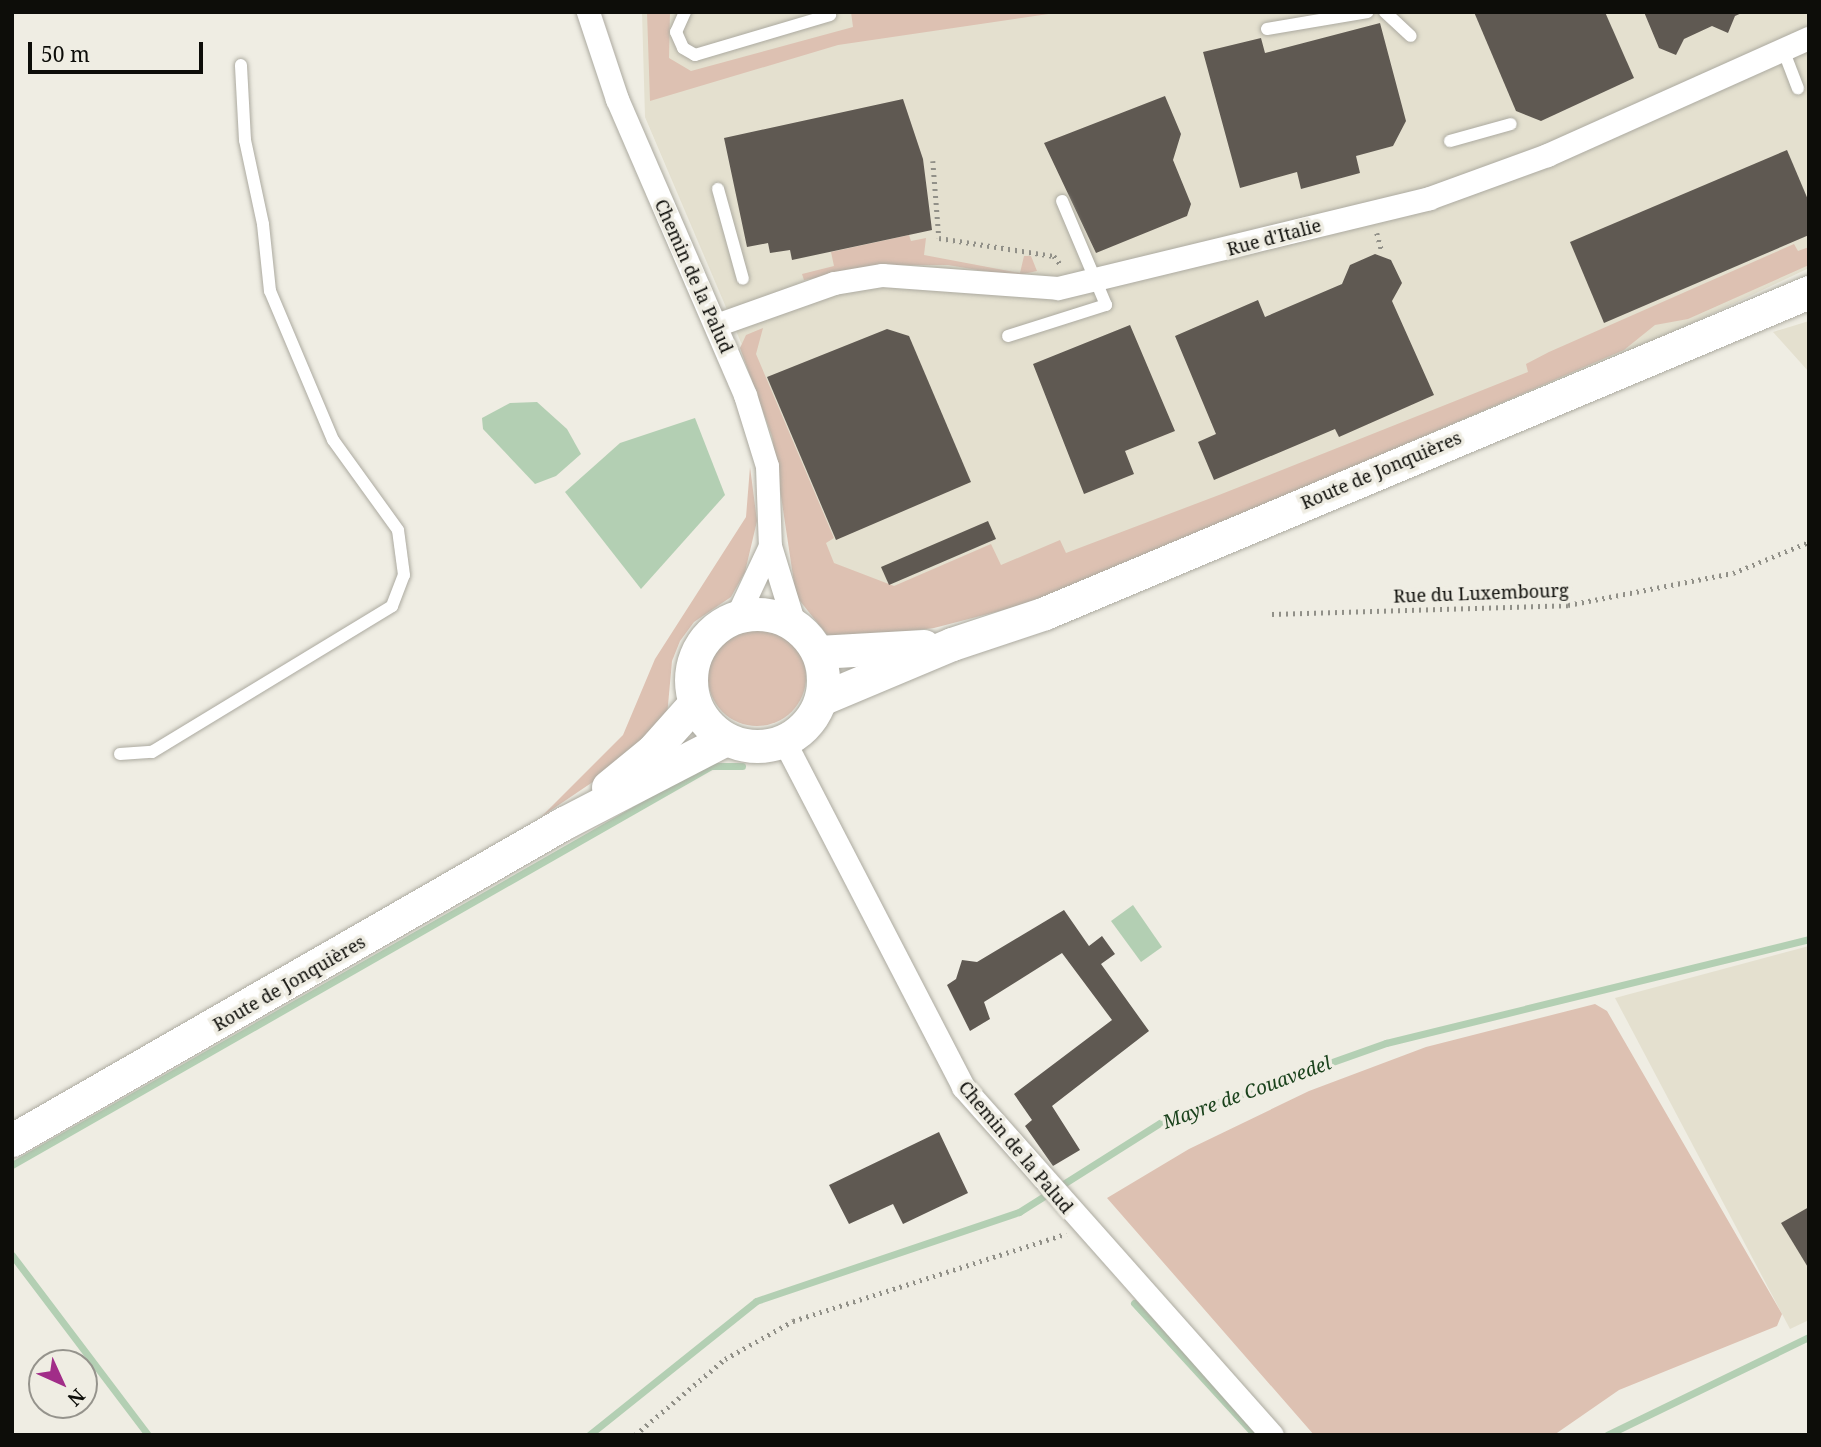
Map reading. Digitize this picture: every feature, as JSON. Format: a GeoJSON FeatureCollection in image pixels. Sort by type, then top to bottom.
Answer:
{"type":"FeatureCollection","features":[{"type":"Feature","properties":{"kind":"main road","name":"Route de Jonquières"},"geometry":{"type":"LineString","coordinates":[[821,699],[952,644],[1045,613],[1809,292]]}},
{"type":"Feature","properties":{"kind":"main road"},"geometry":{"type":"LineString","coordinates":[[756,613],[794,624],[818,652],[824,673],[821,699],[802,729],[784,741],[745,746],[726,740],[704,721],[694,704],[691,668],[697,651],[720,624],[737,616],[756,613]]}},
{"type":"Feature","properties":{"kind":"main road","name":"Route de Jonquières"},"geometry":{"type":"LineString","coordinates":[[818,652],[952,644]]}},
{"type":"Feature","properties":{"kind":"main road","name":"Route de Jonquières"},"geometry":{"type":"LineString","coordinates":[[564,823],[653,750],[694,704]]}},
{"type":"Feature","properties":{"kind":"main road","name":"Route de Jonquières"},"geometry":{"type":"LineString","coordinates":[[12,1140],[564,823],[726,740]]}},
{"type":"Feature","properties":{"kind":"street","name":"Chemin de la Palud"},"geometry":{"type":"LineString","coordinates":[[588,12],[617,99],[716,325],[767,466],[770,546],[794,624]]}},
{"type":"Feature","properties":{"kind":"street","name":"Rue d'Italie"},"geometry":{"type":"LineString","coordinates":[[716,325],[834,283],[883,275],[947,276],[1029,288],[1083,283],[1493,177],[1784,52],[1809,38]]}},
{"type":"Feature","properties":{"kind":"street","name":"Chemin de la Palud"},"geometry":{"type":"LineString","coordinates":[[737,616],[770,546]]}},
{"type":"Feature","properties":{"kind":"street","name":"Chemin de la Palud"},"geometry":{"type":"LineString","coordinates":[[784,741],[963,1087],[1079,1222],[1272,1435]]}},
{"type":"Feature","properties":{"kind":"lane"},"geometry":{"type":"LineString","coordinates":[[685,12],[677,32],[683,48],[695,55],[830,15]]}},
{"type":"Feature","properties":{"kind":"lane"},"geometry":{"type":"LineString","coordinates":[[1267,29],[1368,12]]}},
{"type":"Feature","properties":{"kind":"lane"},"geometry":{"type":"LineString","coordinates":[[1385,12],[1411,36]]}},
{"type":"Feature","properties":{"kind":"lane"},"geometry":{"type":"LineString","coordinates":[[1784,52],[1798,88]]}},
{"type":"Feature","properties":{"kind":"lane"},"geometry":{"type":"LineString","coordinates":[[120,754],[152,752],[392,606],[404,575],[398,530],[333,440],[270,291],[263,224],[245,140],[241,65]]}},
{"type":"Feature","properties":{"kind":"lane"},"geometry":{"type":"LineString","coordinates":[[1450,141],[1511,124]]}},
{"type":"Feature","properties":{"kind":"lane"},"geometry":{"type":"LineString","coordinates":[[718,189],[743,279]]}},
{"type":"Feature","properties":{"kind":"lane"},"geometry":{"type":"LineString","coordinates":[[1008,336],[1106,305],[1083,283],[1062,201]]}},
{"type":"Feature","properties":{"kind":"path"},"geometry":{"type":"LineString","coordinates":[[933,160],[939,238],[1054,256],[1083,283]]}},
{"type":"Feature","properties":{"kind":"path","name":"Rue du Luxembourg"},"geometry":{"type":"LineString","coordinates":[[1272,614],[1568,605],[1733,573],[1809,542]]}},
{"type":"Feature","properties":{"kind":"path"},"geometry":{"type":"LineString","coordinates":[[635,1435],[725,1359],[793,1321],[1079,1222]]}},
{"type":"Feature","properties":{"kind":"shaded area"},"geometry":{"type":"Polygon","coordinates":[[[642,12],[1809,12],[1809,268],[1676,331],[1113,569],[872,642],[779,463],[745,352],[645,117],[642,12]]]}},
{"type":"Feature","properties":{"kind":"shaded area"},"geometry":{"type":"Polygon","coordinates":[[[647,12],[670,12],[669,58],[691,71],[853,27],[851,12],[1062,12],[838,45],[650,101],[647,12]]]}},
{"type":"Feature","properties":{"kind":"shaded area"},"geometry":{"type":"Polygon","coordinates":[[[909,235],[911,241],[926,238],[924,255],[1020,273],[1024,256],[1031,256],[1037,271],[1013,276],[948,265],[899,265],[804,280],[802,274],[834,266],[831,252],[909,235]]]}},
{"type":"Feature","properties":{"kind":"shaded area"},"geometry":{"type":"Polygon","coordinates":[[[1794,244],[1798,251],[1809,247],[1809,265],[1688,319],[1655,325],[1624,350],[1196,534],[1023,605],[934,628],[840,640],[828,636],[796,596],[772,436],[740,348],[746,335],[763,328],[756,354],[834,538],[826,543],[834,563],[894,586],[991,544],[1001,565],[1060,540],[1066,553],[1219,495],[1528,372],[1526,364],[1549,352],[1794,244]]]}},
{"type":"Feature","properties":{"kind":"shaded area"},"geometry":{"type":"Polygon","coordinates":[[[1809,321],[1809,372],[1773,332],[1809,321]]]}},
{"type":"Feature","properties":{"kind":"shaded area"},"geometry":{"type":"Polygon","coordinates":[[[537,402],[567,429],[581,454],[556,476],[535,484],[483,429],[482,418],[510,403],[537,402]]]}},
{"type":"Feature","properties":{"kind":"shaded area"},"geometry":{"type":"Polygon","coordinates":[[[695,418],[725,495],[641,589],[565,492],[620,443],[695,418]]]}},
{"type":"Feature","properties":{"kind":"shaded area"},"geometry":{"type":"Polygon","coordinates":[[[750,467],[757,521],[745,572],[731,597],[694,622],[680,641],[672,661],[667,716],[609,771],[541,817],[623,735],[655,659],[746,517],[750,467]]]}},
{"type":"Feature","properties":{"kind":"shaded area"},"geometry":{"type":"Polygon","coordinates":[[[757,628],[776,631],[792,642],[803,658],[806,677],[803,696],[792,712],[776,723],[757,726],[738,723],[722,712],[711,696],[708,677],[711,658],[722,642],[738,631],[757,628]]]}},
{"type":"Feature","properties":{"kind":"shaded area"},"geometry":{"type":"Polygon","coordinates":[[[1133,905],[1162,947],[1141,962],[1111,921],[1133,905]]]}},
{"type":"Feature","properties":{"kind":"shaded area"},"geometry":{"type":"Polygon","coordinates":[[[1809,946],[1809,1320],[1790,1329],[1615,998],[1809,946]]]}},
{"type":"Feature","properties":{"kind":"shaded area"},"geometry":{"type":"Polygon","coordinates":[[[1595,1004],[1607,1011],[1782,1314],[1777,1326],[1619,1390],[1554,1435],[1314,1435],[1107,1198],[1189,1149],[1309,1091],[1426,1047],[1595,1004]]]}},
{"type":"Feature","properties":{"kind":"building"},"geometry":{"type":"Polygon","coordinates":[[[1474,12],[1605,12],[1634,78],[1541,121],[1516,111],[1474,12]]]}},
{"type":"Feature","properties":{"kind":"building"},"geometry":{"type":"Polygon","coordinates":[[[1644,12],[1744,12],[1735,16],[1728,33],[1712,26],[1684,39],[1676,55],[1659,48],[1644,12]]]}},
{"type":"Feature","properties":{"kind":"building"},"geometry":{"type":"Polygon","coordinates":[[[1380,23],[1406,121],[1393,146],[1356,156],[1360,173],[1301,189],[1297,172],[1240,188],[1203,52],[1261,38],[1265,53],[1380,23]]]}},
{"type":"Feature","properties":{"kind":"building"},"geometry":{"type":"Polygon","coordinates":[[[1165,96],[1181,134],[1173,160],[1191,204],[1187,216],[1096,253],[1044,143],[1165,96]]]}},
{"type":"Feature","properties":{"kind":"building"},"geometry":{"type":"Polygon","coordinates":[[[903,99],[923,159],[932,230],[792,260],[790,250],[770,253],[768,243],[747,247],[724,138],[903,99]]]}},
{"type":"Feature","properties":{"kind":"building"},"geometry":{"type":"Polygon","coordinates":[[[1787,150],[1809,202],[1809,235],[1604,323],[1570,242],[1787,150]]]}},
{"type":"Feature","properties":{"kind":"building"},"geometry":{"type":"Polygon","coordinates":[[[1375,254],[1391,260],[1402,283],[1392,301],[1434,395],[1339,437],[1335,429],[1214,480],[1198,442],[1216,434],[1175,336],[1258,300],[1265,317],[1342,284],[1350,265],[1375,254]]]}},
{"type":"Feature","properties":{"kind":"building"},"geometry":{"type":"Polygon","coordinates":[[[1130,325],[1175,431],[1125,451],[1134,474],[1084,494],[1033,364],[1130,325]]]}},
{"type":"Feature","properties":{"kind":"building"},"geometry":{"type":"Polygon","coordinates":[[[887,329],[909,336],[971,482],[836,540],[767,377],[887,329]]]}},
{"type":"Feature","properties":{"kind":"building"},"geometry":{"type":"Polygon","coordinates":[[[988,521],[996,539],[889,585],[881,567],[988,521]]]}},
{"type":"Feature","properties":{"kind":"building"},"geometry":{"type":"Polygon","coordinates":[[[1064,910],[1089,946],[1102,936],[1115,954],[1101,964],[1149,1031],[1052,1106],[1080,1150],[1053,1166],[1025,1126],[1032,1120],[1014,1094],[1112,1020],[1062,953],[984,1002],[990,1019],[970,1031],[947,985],[956,979],[962,960],[977,962],[1064,910]]]}},
{"type":"Feature","properties":{"kind":"building"},"geometry":{"type":"Polygon","coordinates":[[[939,1132],[968,1193],[903,1224],[893,1204],[849,1224],[829,1185],[939,1132]]]}},
{"type":"Feature","properties":{"kind":"building"},"geometry":{"type":"Polygon","coordinates":[[[1809,1207],[1809,1269],[1781,1223],[1809,1207]]]}},
{"type":"Feature","properties":{"kind":"waterway"},"geometry":{"type":"LineString","coordinates":[[12,1165],[711,766],[742,766]]}},
{"type":"Feature","properties":{"kind":"waterway","name":"Mayre de Couavedel"},"geometry":{"type":"LineString","coordinates":[[589,1435],[756,1301],[1019,1212],[1160,1123],[1386,1043],[1809,939]]}},
{"type":"Feature","properties":{"kind":"waterway"},"geometry":{"type":"LineString","coordinates":[[12,1255],[148,1435]]}},
{"type":"Feature","properties":{"kind":"waterway"},"geometry":{"type":"LineString","coordinates":[[1134,1303],[1255,1435]]}},
{"type":"Feature","properties":{"kind":"waterway"},"geometry":{"type":"LineString","coordinates":[[1607,1435],[1809,1337]]}}]}
